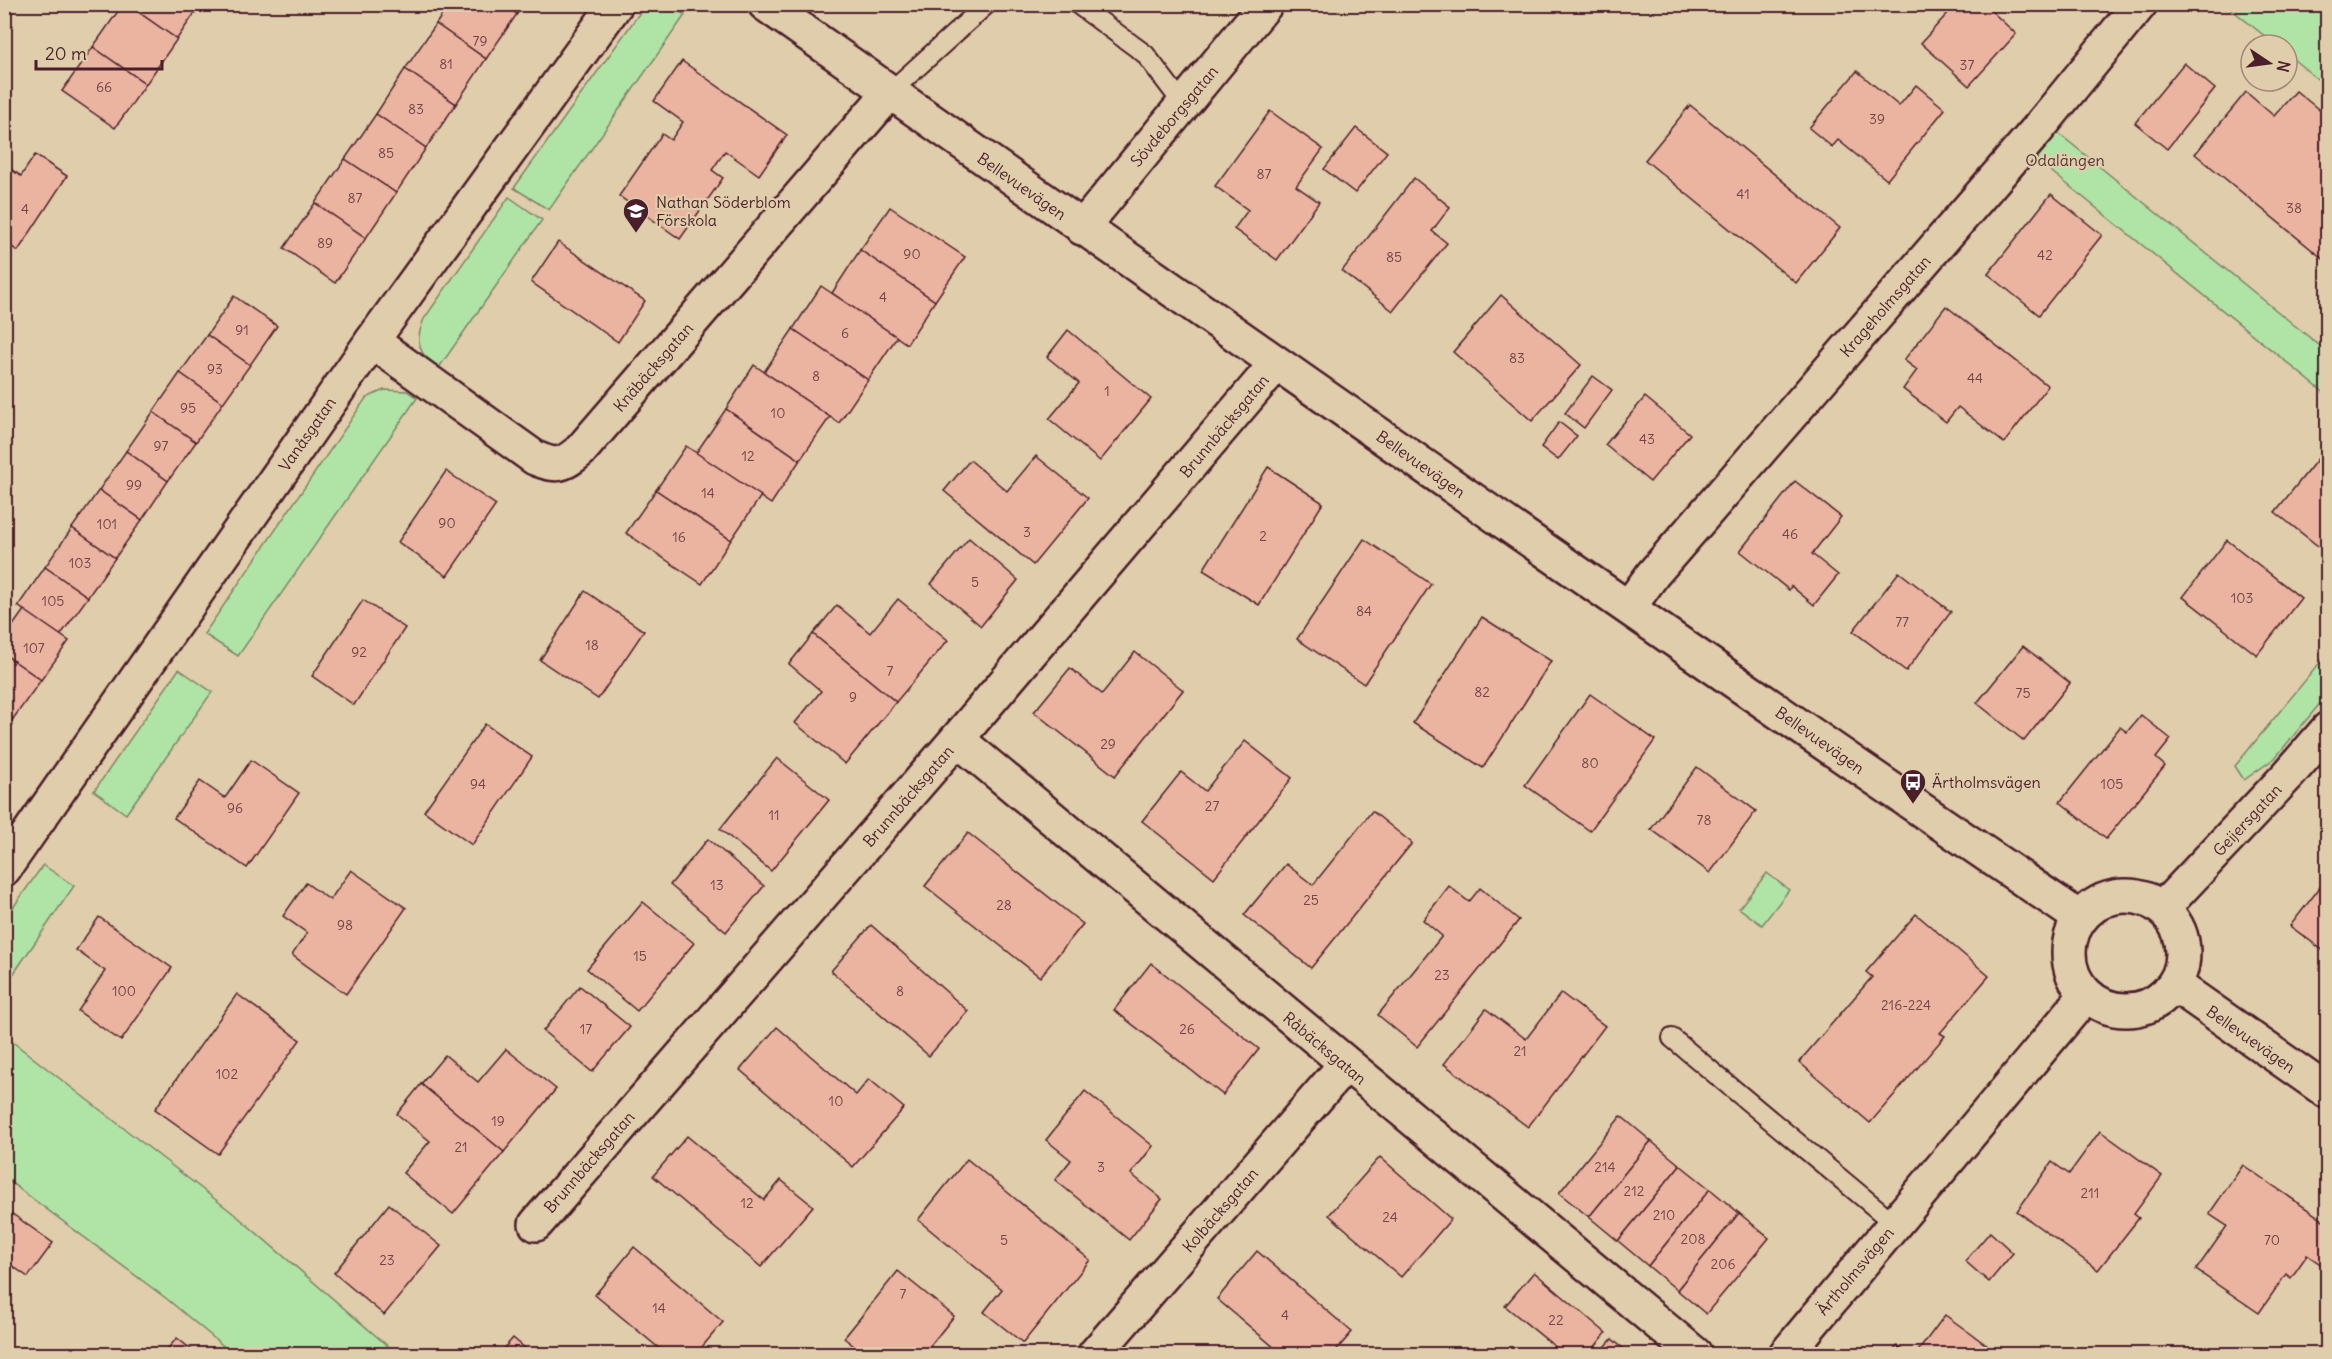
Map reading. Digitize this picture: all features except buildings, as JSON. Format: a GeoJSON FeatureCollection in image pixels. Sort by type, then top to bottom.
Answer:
{"type":"FeatureCollection","features":[{"type":"Feature","properties":{"kind":"street","name":"Vanåsgatan"},"geometry":{"type":"LineString","coordinates":[[4,869],[372,341],[616,4]]}},
{"type":"Feature","properties":{"kind":"street","name":"Bellevuevägen"},"geometry":{"type":"LineString","coordinates":[[765,4],[1276,364],[2080,918]]}},
{"type":"Feature","properties":{"kind":"street","name":"Sövdeborgsgatan"},"geometry":{"type":"LineString","coordinates":[[1082,228],[1266,4]]}},
{"type":"Feature","properties":{"kind":"street","name":"Krageholmsgatan"},"geometry":{"type":"LineString","coordinates":[[1629,607],[1653,574],[2037,130],[2140,4]]}},
{"type":"Feature","properties":{"kind":"street","name":"Knäbäcksgatan"},"geometry":{"type":"LineString","coordinates":[[372,341],[535,458],[550,464],[566,463],[580,451],[890,92]]}},
{"type":"Feature","properties":{"kind":"street","name":"Brunnbäcksgatan"},"geometry":{"type":"LineString","coordinates":[[536,1224],[957,739],[1276,364]]}},
{"type":"Feature","properties":{"kind":"street","name":"Geijersgatan"},"geometry":{"type":"LineString","coordinates":[[2163,908],[2282,782],[2328,729]]}},
{"type":"Feature","properties":{"kind":"street","name":"Råbäcksgatan"},"geometry":{"type":"LineString","coordinates":[[957,739],[1345,1065],[1695,1354]]}},
{"type":"Feature","properties":{"kind":"street"},"geometry":{"type":"LineString","coordinates":[[2121,895],[2143,897],[2163,908],[2176,923],[2183,943],[2183,964],[2174,984],[2164,996],[2150,1005],[2133,1010],[2116,1010],[2100,1004],[2086,994],[2069,964],[2068,946],[2073,929],[2080,918],[2100,901],[2121,895]]}},
{"type":"Feature","properties":{"kind":"street","name":"Bellevuevägen"},"geometry":{"type":"LineString","coordinates":[[2174,984],[2328,1092]]}},
{"type":"Feature","properties":{"kind":"street","name":"Ärtholmsvägen"},"geometry":{"type":"LineString","coordinates":[[1786,1354],[2086,994]]}},
{"type":"Feature","properties":{"kind":"street","name":"Kolbäcksgatan"},"geometry":{"type":"LineString","coordinates":[[1095,1354],[1345,1065]]}},
{"type":"Feature","properties":{"kind":"lane"},"geometry":{"type":"LineString","coordinates":[[890,92],[987,4]]}},
{"type":"Feature","properties":{"kind":"lane"},"geometry":{"type":"LineString","coordinates":[[1077,4],[1146,54],[1183,104]]}},
{"type":"Feature","properties":{"kind":"lane"},"geometry":{"type":"LineString","coordinates":[[1672,1038],[1895,1224]]}},
{"type":"Feature","properties":{"kind":"green space"},"geometry":{"type":"Polygon","coordinates":[[[646,4],[669,5],[685,15],[549,210],[514,188],[646,4]]]}},
{"type":"Feature","properties":{"kind":"green space"},"geometry":{"type":"Polygon","coordinates":[[[2226,5],[2327,5],[2327,87],[2299,64],[2299,33],[2261,33],[2226,5]]]}},
{"type":"Feature","properties":{"kind":"green space","name":"Odalängen"},"geometry":{"type":"Polygon","coordinates":[[[2057,132],[2320,346],[2327,338],[2327,395],[2036,159],[2057,132]]]}},
{"type":"Feature","properties":{"kind":"green space"},"geometry":{"type":"Polygon","coordinates":[[[509,197],[542,220],[438,369],[426,358],[420,347],[419,334],[424,319],[509,197]]]}},
{"type":"Feature","properties":{"kind":"green space"},"geometry":{"type":"Polygon","coordinates":[[[384,390],[407,391],[417,398],[238,656],[204,634],[366,398],[384,390]]]}},
{"type":"Feature","properties":{"kind":"green space"},"geometry":{"type":"Polygon","coordinates":[[[2327,654],[2327,695],[2275,758],[2244,780],[2235,766],[2327,654]]]}},
{"type":"Feature","properties":{"kind":"green space"},"geometry":{"type":"Polygon","coordinates":[[[179,669],[212,692],[126,814],[94,791],[179,669]]]}},
{"type":"Feature","properties":{"kind":"green space"},"geometry":{"type":"Polygon","coordinates":[[[43,865],[74,886],[5,986],[5,919],[43,865]]]}},
{"type":"Feature","properties":{"kind":"green space"},"geometry":{"type":"Polygon","coordinates":[[[1767,873],[1789,890],[1762,925],[1739,908],[1767,873]]]}},
{"type":"Feature","properties":{"kind":"green space"},"geometry":{"type":"Polygon","coordinates":[[[5,1036],[238,1217],[397,1354],[233,1354],[167,1299],[5,1178],[5,1036]]]}},
{"type":"Feature","properties":{"kind":"place","name":"Nathan Söderblom Förskola"},"geometry":{"type":"Point","coordinates":[636,234]}},
{"type":"Feature","properties":{"kind":"place","name":"Ärtholmsvägen"},"geometry":{"type":"Point","coordinates":[1913,805]}}]}
